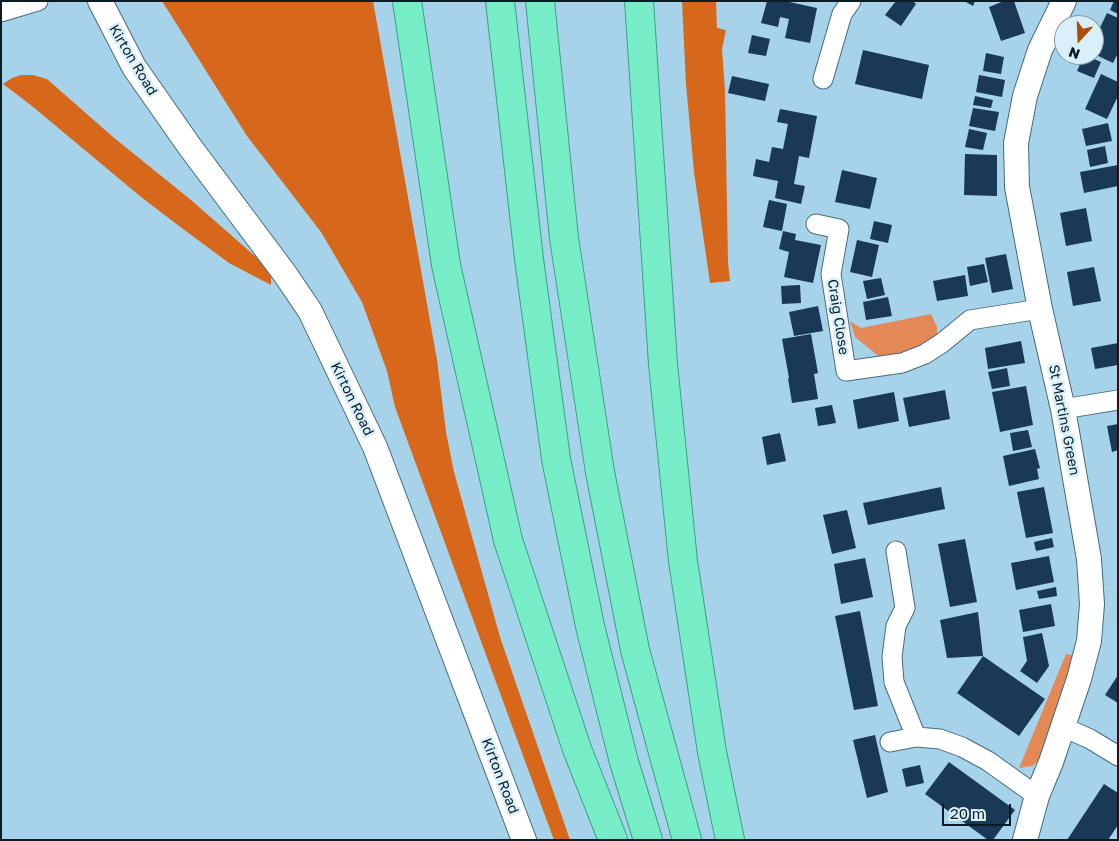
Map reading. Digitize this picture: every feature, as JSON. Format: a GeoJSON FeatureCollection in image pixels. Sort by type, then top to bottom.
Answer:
{"type":"FeatureCollection","features":[{"type":"Feature","properties":{"kind":"highway"},"geometry":{"type":"LineString","coordinates":[[407,1],[446,265],[508,540],[577,749],[613,840]]}},
{"type":"Feature","properties":{"kind":"highway"},"geometry":{"type":"LineString","coordinates":[[500,1],[529,259],[556,459],[590,626],[624,762],[648,840]]}},
{"type":"Feature","properties":{"kind":"highway"},"geometry":{"type":"LineString","coordinates":[[540,1],[564,238],[600,472],[635,650],[678,812],[688,840]]}},
{"type":"Feature","properties":{"kind":"highway"},"geometry":{"type":"LineString","coordinates":[[640,1],[663,364],[683,561],[712,752],[730,840]]}},
{"type":"Feature","properties":{"kind":"street"},"geometry":{"type":"LineString","coordinates":[[1,12],[38,1]]}},
{"type":"Feature","properties":{"kind":"street","name":"Kirton Road"},"geometry":{"type":"LineString","coordinates":[[100,1],[134,67],[310,311],[375,447],[524,840]]}},
{"type":"Feature","properties":{"kind":"street"},"geometry":{"type":"LineString","coordinates":[[823,79],[842,14],[851,1]]}},
{"type":"Feature","properties":{"kind":"street","name":"St Martins Green"},"geometry":{"type":"LineString","coordinates":[[1025,840],[1037,796],[1063,727],[1089,641],[1092,604],[1089,558],[1063,410],[1040,310],[1018,187],[1016,143],[1025,96],[1040,50],[1064,1]]}},
{"type":"Feature","properties":{"kind":"street","name":"Craig Close"},"geometry":{"type":"LineString","coordinates":[[816,224],[838,229],[831,274],[846,371],[902,363],[925,354],[970,320],[1040,310]]}},
{"type":"Feature","properties":{"kind":"street"},"geometry":{"type":"LineString","coordinates":[[1063,410],[1118,400]]}},
{"type":"Feature","properties":{"kind":"street"},"geometry":{"type":"LineString","coordinates":[[896,551],[905,608],[896,626],[892,657],[894,682],[916,737]]}},
{"type":"Feature","properties":{"kind":"street"},"geometry":{"type":"LineString","coordinates":[[1063,727],[1090,739],[1118,756]]}},
{"type":"Feature","properties":{"kind":"street"},"geometry":{"type":"LineString","coordinates":[[890,742],[916,737],[940,739],[962,747],[988,761],[1037,796]]}},
{"type":"Feature","properties":{"kind":"shaded area"},"geometry":{"type":"Polygon","coordinates":[[[162,1],[373,1],[437,360],[446,432],[454,472],[500,637],[570,840],[554,840],[395,407],[387,371],[362,302],[321,232],[247,136],[162,1]]]}},
{"type":"Feature","properties":{"kind":"shaded area"},"geometry":{"type":"Polygon","coordinates":[[[682,1],[716,1],[717,28],[726,30],[722,49],[725,91],[728,263],[730,281],[710,283],[694,172],[686,84],[682,1]]]}},
{"type":"Feature","properties":{"kind":"shaded area"},"geometry":{"type":"Polygon","coordinates":[[[21,75],[33,75],[47,79],[264,264],[271,275],[271,285],[229,263],[183,229],[3,84],[21,75]]]}},
{"type":"Feature","properties":{"kind":"shaded area"},"geometry":{"type":"Polygon","coordinates":[[[931,314],[937,327],[937,340],[909,355],[881,358],[855,337],[850,321],[861,328],[931,314]]]}},
{"type":"Feature","properties":{"kind":"shaded area"},"geometry":{"type":"Polygon","coordinates":[[[1066,654],[1073,655],[1069,682],[1042,758],[1032,766],[1019,768],[1066,654]]]}},
{"type":"Feature","properties":{"kind":"building"},"geometry":{"type":"Polygon","coordinates":[[[767,1],[785,1],[817,8],[810,43],[785,38],[789,19],[780,17],[778,27],[761,23],[767,1]]]}},
{"type":"Feature","properties":{"kind":"building"},"geometry":{"type":"Polygon","coordinates":[[[896,1],[913,1],[916,4],[901,26],[885,15],[896,1]]]}},
{"type":"Feature","properties":{"kind":"building"},"geometry":{"type":"Polygon","coordinates":[[[964,1],[975,1],[973,6],[964,1]]]}},
{"type":"Feature","properties":{"kind":"building"},"geometry":{"type":"Polygon","coordinates":[[[1004,1],[1014,1],[1025,33],[1001,41],[989,7],[1004,1]]]}},
{"type":"Feature","properties":{"kind":"building"},"geometry":{"type":"Polygon","coordinates":[[[1114,1],[1118,1],[1118,14],[1110,10],[1114,1]]]}},
{"type":"Feature","properties":{"kind":"building"},"geometry":{"type":"Polygon","coordinates":[[[1107,13],[1118,18],[1118,53],[1113,63],[1104,59],[1104,19],[1107,13]]]}},
{"type":"Feature","properties":{"kind":"building"},"geometry":{"type":"Polygon","coordinates":[[[752,35],[770,39],[766,56],[748,53],[752,35]]]}},
{"type":"Feature","properties":{"kind":"building"},"geometry":{"type":"Polygon","coordinates":[[[863,50],[929,65],[922,99],[855,84],[863,50]]]}},
{"type":"Feature","properties":{"kind":"building"},"geometry":{"type":"Polygon","coordinates":[[[986,53],[1004,57],[1001,74],[983,71],[986,53]]]}},
{"type":"Feature","properties":{"kind":"building"},"geometry":{"type":"Polygon","coordinates":[[[1080,65],[1100,65],[1094,78],[1077,71],[1080,65]]]}},
{"type":"Feature","properties":{"kind":"building"},"geometry":{"type":"Polygon","coordinates":[[[1101,74],[1118,82],[1118,96],[1107,119],[1085,109],[1101,74]]]}},
{"type":"Feature","properties":{"kind":"building"},"geometry":{"type":"Polygon","coordinates":[[[979,75],[1005,80],[1002,97],[976,92],[979,75]]]}},
{"type":"Feature","properties":{"kind":"building"},"geometry":{"type":"Polygon","coordinates":[[[732,76],[769,84],[765,101],[728,93],[732,76]]]}},
{"type":"Feature","properties":{"kind":"building"},"geometry":{"type":"Polygon","coordinates":[[[975,96],[993,100],[991,108],[973,105],[975,96]]]}},
{"type":"Feature","properties":{"kind":"building"},"geometry":{"type":"Polygon","coordinates":[[[973,108],[999,112],[995,131],[969,126],[973,108]]]}},
{"type":"Feature","properties":{"kind":"building"},"geometry":{"type":"Polygon","coordinates":[[[780,109],[817,116],[809,158],[799,156],[794,184],[805,186],[801,204],[775,198],[778,181],[753,176],[756,159],[769,162],[772,147],[783,149],[788,124],[777,122],[780,109]]]}},
{"type":"Feature","properties":{"kind":"building"},"geometry":{"type":"Polygon","coordinates":[[[1108,123],[1112,141],[1086,146],[1082,129],[1108,123]]]}},
{"type":"Feature","properties":{"kind":"building"},"geometry":{"type":"Polygon","coordinates":[[[969,129],[987,133],[983,150],[965,147],[969,129]]]}},
{"type":"Feature","properties":{"kind":"building"},"geometry":{"type":"Polygon","coordinates":[[[1105,146],[1108,163],[1090,167],[1087,150],[1105,146]]]}},
{"type":"Feature","properties":{"kind":"building"},"geometry":{"type":"Polygon","coordinates":[[[965,154],[997,155],[997,196],[964,195],[965,154]]]}},
{"type":"Feature","properties":{"kind":"building"},"geometry":{"type":"Polygon","coordinates":[[[1118,165],[1118,186],[1084,193],[1080,172],[1118,165]]]}},
{"type":"Feature","properties":{"kind":"building"},"geometry":{"type":"Polygon","coordinates":[[[842,170],[877,178],[870,209],[835,202],[842,170]]]}},
{"type":"Feature","properties":{"kind":"building"},"geometry":{"type":"Polygon","coordinates":[[[769,200],[787,204],[782,231],[763,227],[769,200]]]}},
{"type":"Feature","properties":{"kind":"building"},"geometry":{"type":"Polygon","coordinates":[[[1086,208],[1092,241],[1066,246],[1060,213],[1086,208]]]}},
{"type":"Feature","properties":{"kind":"building"},"geometry":{"type":"Polygon","coordinates":[[[874,221],[892,225],[888,243],[870,239],[874,221]]]}},
{"type":"Feature","properties":{"kind":"building"},"geometry":{"type":"Polygon","coordinates":[[[783,231],[796,234],[795,240],[821,245],[813,283],[784,277],[789,252],[779,249],[783,231]]]}},
{"type":"Feature","properties":{"kind":"building"},"geometry":{"type":"Polygon","coordinates":[[[857,240],[879,245],[872,277],[850,272],[857,240]]]}},
{"type":"Feature","properties":{"kind":"building"},"geometry":{"type":"Polygon","coordinates":[[[1006,254],[1013,289],[992,293],[985,258],[1006,254]]]}},
{"type":"Feature","properties":{"kind":"building"},"geometry":{"type":"Polygon","coordinates":[[[984,264],[988,282],[970,286],[967,267],[984,264]]]}},
{"type":"Feature","properties":{"kind":"building"},"geometry":{"type":"Polygon","coordinates":[[[1094,267],[1101,301],[1073,306],[1067,272],[1094,267]]]}},
{"type":"Feature","properties":{"kind":"building"},"geometry":{"type":"Polygon","coordinates":[[[965,275],[968,296],[937,301],[933,281],[965,275]]]}},
{"type":"Feature","properties":{"kind":"building"},"geometry":{"type":"Polygon","coordinates":[[[881,278],[885,295],[867,299],[863,281],[881,278]]]}},
{"type":"Feature","properties":{"kind":"building"},"geometry":{"type":"Polygon","coordinates":[[[800,285],[801,303],[782,304],[781,286],[800,285]]]}},
{"type":"Feature","properties":{"kind":"building"},"geometry":{"type":"Polygon","coordinates":[[[888,297],[892,316],[866,320],[863,302],[888,297]]]}},
{"type":"Feature","properties":{"kind":"building"},"geometry":{"type":"Polygon","coordinates":[[[818,306],[823,331],[794,336],[789,312],[818,306]]]}},
{"type":"Feature","properties":{"kind":"building"},"geometry":{"type":"Polygon","coordinates":[[[811,334],[818,373],[814,374],[818,399],[792,403],[782,339],[811,334]]]}},
{"type":"Feature","properties":{"kind":"building"},"geometry":{"type":"Polygon","coordinates":[[[1021,341],[1025,363],[988,369],[985,348],[1021,341]]]}},
{"type":"Feature","properties":{"kind":"building"},"geometry":{"type":"Polygon","coordinates":[[[1118,343],[1118,365],[1095,369],[1091,348],[1118,343]]]}},
{"type":"Feature","properties":{"kind":"building"},"geometry":{"type":"Polygon","coordinates":[[[1007,368],[1010,386],[992,389],[988,372],[1007,368]]]}},
{"type":"Feature","properties":{"kind":"building"},"geometry":{"type":"Polygon","coordinates":[[[1026,386],[1033,425],[1000,432],[992,392],[1026,386]]]}},
{"type":"Feature","properties":{"kind":"building"},"geometry":{"type":"Polygon","coordinates":[[[945,390],[950,419],[909,427],[903,398],[945,390]]]}},
{"type":"Feature","properties":{"kind":"building"},"geometry":{"type":"Polygon","coordinates":[[[894,392],[899,421],[858,429],[853,400],[894,392]]]}},
{"type":"Feature","properties":{"kind":"building"},"geometry":{"type":"Polygon","coordinates":[[[832,405],[836,423],[818,426],[815,408],[832,405]]]}},
{"type":"Feature","properties":{"kind":"building"},"geometry":{"type":"Polygon","coordinates":[[[1118,424],[1118,450],[1112,452],[1107,426],[1118,424]]]}},
{"type":"Feature","properties":{"kind":"building"},"geometry":{"type":"Polygon","coordinates":[[[1028,430],[1032,447],[1013,451],[1010,433],[1028,430]]]}},
{"type":"Feature","properties":{"kind":"building"},"geometry":{"type":"Polygon","coordinates":[[[780,433],[786,461],[767,465],[762,437],[780,433]]]}},
{"type":"Feature","properties":{"kind":"building"},"geometry":{"type":"Polygon","coordinates":[[[1035,449],[1040,468],[1037,469],[1039,479],[1009,486],[1003,456],[1035,449]]]}},
{"type":"Feature","properties":{"kind":"building"},"geometry":{"type":"Polygon","coordinates":[[[941,487],[945,509],[868,525],[863,503],[941,487]]]}},
{"type":"Feature","properties":{"kind":"building"},"geometry":{"type":"Polygon","coordinates":[[[1044,487],[1053,533],[1026,538],[1017,492],[1044,487]]]}},
{"type":"Feature","properties":{"kind":"building"},"geometry":{"type":"Polygon","coordinates":[[[847,510],[856,548],[832,554],[823,515],[847,510]]]}},
{"type":"Feature","properties":{"kind":"building"},"geometry":{"type":"Polygon","coordinates":[[[1052,538],[1054,547],[1036,551],[1034,542],[1052,538]]]}},
{"type":"Feature","properties":{"kind":"building"},"geometry":{"type":"Polygon","coordinates":[[[965,539],[977,602],[950,607],[938,544],[965,539]]]}},
{"type":"Feature","properties":{"kind":"building"},"geometry":{"type":"Polygon","coordinates":[[[1049,556],[1054,582],[1016,590],[1011,563],[1049,556]]]}},
{"type":"Feature","properties":{"kind":"building"},"geometry":{"type":"Polygon","coordinates":[[[865,558],[873,597],[841,604],[834,564],[865,558]]]}},
{"type":"Feature","properties":{"kind":"building"},"geometry":{"type":"Polygon","coordinates":[[[1056,587],[1057,596],[1039,599],[1037,591],[1056,587]]]}},
{"type":"Feature","properties":{"kind":"building"},"geometry":{"type":"Polygon","coordinates":[[[1051,604],[1055,626],[1023,632],[1019,610],[1051,604]]]}},
{"type":"Feature","properties":{"kind":"building"},"geometry":{"type":"Polygon","coordinates":[[[860,611],[878,706],[854,710],[835,616],[860,611]]]}},
{"type":"Feature","properties":{"kind":"building"},"geometry":{"type":"Polygon","coordinates":[[[978,612],[983,656],[947,658],[940,620],[978,612]]]}},
{"type":"Feature","properties":{"kind":"building"},"geometry":{"type":"Polygon","coordinates":[[[1042,633],[1049,666],[1037,683],[1020,671],[1027,661],[1023,637],[1042,633]]]}},
{"type":"Feature","properties":{"kind":"building"},"geometry":{"type":"Polygon","coordinates":[[[983,656],[1045,699],[1019,736],[957,693],[983,656]]]}},
{"type":"Feature","properties":{"kind":"building"},"geometry":{"type":"Polygon","coordinates":[[[1118,675],[1118,703],[1105,695],[1118,675]]]}},
{"type":"Feature","properties":{"kind":"building"},"geometry":{"type":"Polygon","coordinates":[[[875,735],[888,792],[867,798],[853,740],[875,735]]]}},
{"type":"Feature","properties":{"kind":"building"},"geometry":{"type":"Polygon","coordinates":[[[949,762],[1015,810],[993,840],[988,840],[925,794],[949,762]]]}},
{"type":"Feature","properties":{"kind":"building"},"geometry":{"type":"Polygon","coordinates":[[[920,765],[924,783],[906,787],[902,769],[920,765]]]}},
{"type":"Feature","properties":{"kind":"building"},"geometry":{"type":"Polygon","coordinates":[[[1104,784],[1118,793],[1118,825],[1108,840],[1067,840],[1104,784]]]}}]}
